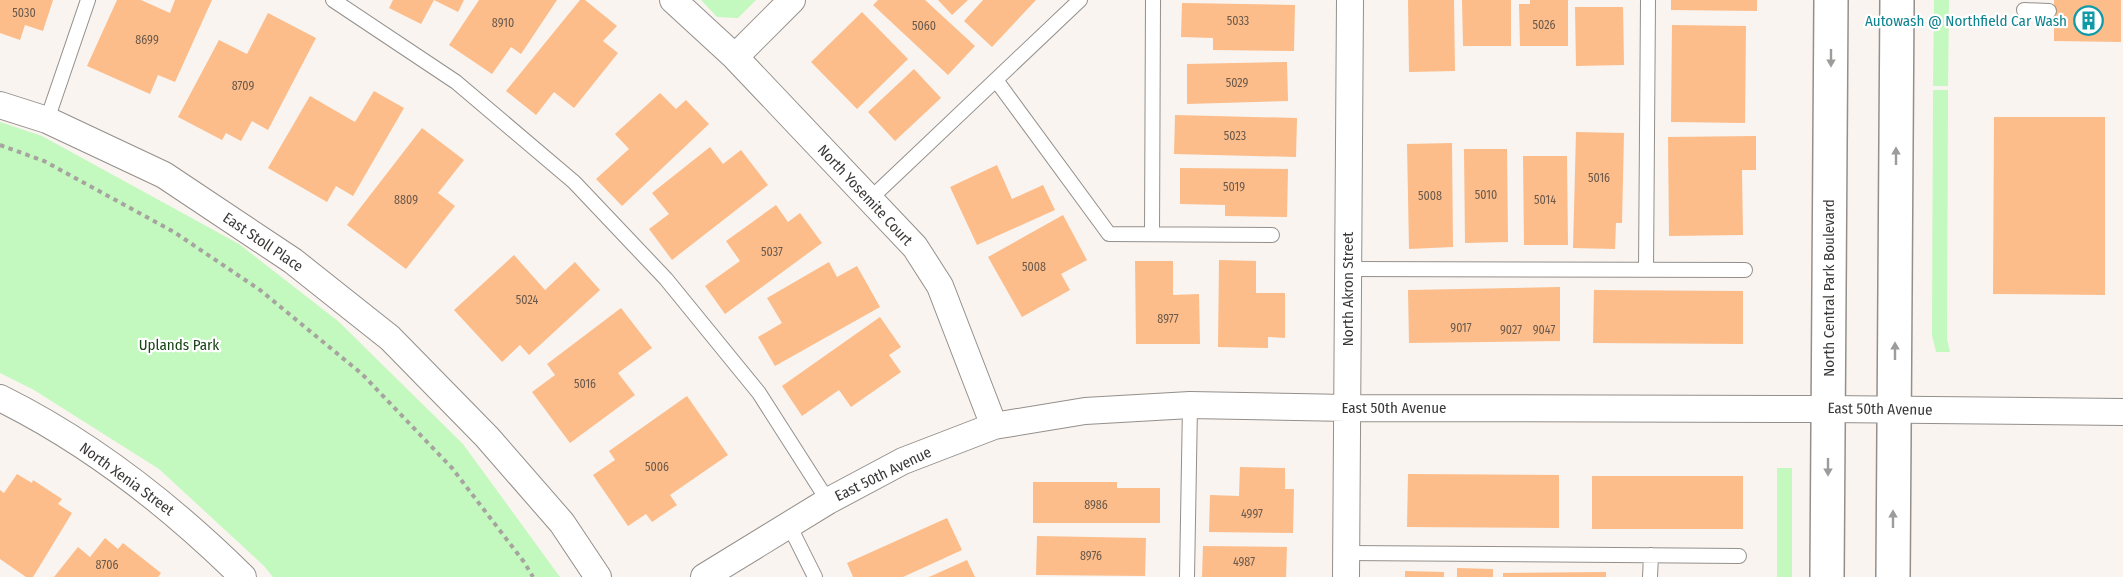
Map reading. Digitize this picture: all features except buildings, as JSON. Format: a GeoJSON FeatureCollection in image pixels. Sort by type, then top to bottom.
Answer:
{"type":"FeatureCollection","features":[{"type":"Feature","properties":{"kind":"main road","name":"North Central Park Boulevard"},"geometry":{"type":"LineString","coordinates":[[1827,577],[1832,0]]}},
{"type":"Feature","properties":{"kind":"main road"},"geometry":{"type":"LineString","coordinates":[[1893,577],[1897,0]]}},
{"type":"Feature","properties":{"kind":"street","name":"North Yosemite Court"},"geometry":{"type":"LineString","coordinates":[[674,0],[735,57],[915,248],[940,286],[994,426]]}},
{"type":"Feature","properties":{"kind":"street"},"geometry":{"type":"LineString","coordinates":[[735,57],[792,0]]}},
{"type":"Feature","properties":{"kind":"street","name":"North Akron Street"},"geometry":{"type":"LineString","coordinates":[[1346,565],[1350,0]]}},
{"type":"Feature","properties":{"kind":"street","name":"East Stoll Place"},"geometry":{"type":"LineString","coordinates":[[0,105],[47,120],[164,175],[292,261],[390,338],[488,437],[562,523],[598,577]]}},
{"type":"Feature","properties":{"kind":"street","name":"North Xenia Street"},"geometry":{"type":"LineString","coordinates":[[0,398],[85,447],[148,491],[204,539],[243,577]]}},
{"type":"Feature","properties":{"kind":"street","name":"East 50th Avenue"},"geometry":{"type":"LineString","coordinates":[[704,577],[828,501],[903,461],[994,426],[1085,411],[1190,405],[1347,408],[2123,412]]}},
{"type":"Feature","properties":{"kind":"lane"},"geometry":{"type":"LineString","coordinates":[[47,120],[88,0]]}},
{"type":"Feature","properties":{"kind":"lane"},"geometry":{"type":"LineString","coordinates":[[333,0],[456,82],[573,182],[666,279],[759,393],[828,501]]}},
{"type":"Feature","properties":{"kind":"lane"},"geometry":{"type":"LineString","coordinates":[[869,200],[1080,0]]}},
{"type":"Feature","properties":{"kind":"lane"},"geometry":{"type":"LineString","coordinates":[[1152,234],[1154,0]]}},
{"type":"Feature","properties":{"kind":"lane"},"geometry":{"type":"LineString","coordinates":[[1646,269],[1648,0]]}},
{"type":"Feature","properties":{"kind":"lane"},"geometry":{"type":"LineString","coordinates":[[2025,10],[2049,11]]}},
{"type":"Feature","properties":{"kind":"lane"},"geometry":{"type":"LineString","coordinates":[[996,80],[1109,234],[1272,235]]}},
{"type":"Feature","properties":{"kind":"lane"},"geometry":{"type":"LineString","coordinates":[[1348,269],[1745,270]]}},
{"type":"Feature","properties":{"kind":"lane"},"geometry":{"type":"LineString","coordinates":[[1186,577],[1190,405]]}},
{"type":"Feature","properties":{"kind":"lane"},"geometry":{"type":"LineString","coordinates":[[789,525],[815,577]]}},
{"type":"Feature","properties":{"kind":"lane"},"geometry":{"type":"LineString","coordinates":[[1650,577],[1651,555]]}},
{"type":"Feature","properties":{"kind":"lane"},"geometry":{"type":"LineString","coordinates":[[1346,565],[1651,555],[1739,556]]}},
{"type":"Feature","properties":{"kind":"path"},"geometry":{"type":"LineString","coordinates":[[0,145],[44,160],[174,232],[260,290],[362,374],[452,468],[533,577]]}},
{"type":"Feature","properties":{"kind":"green space"},"geometry":{"type":"Polygon","coordinates":[[[701,0],[756,0],[738,18],[717,17],[701,0]]]}},
{"type":"Feature","properties":{"kind":"green space"},"geometry":{"type":"Polygon","coordinates":[[[1934,0],[1949,0],[1948,86],[1933,86],[1934,0]]]}},
{"type":"Feature","properties":{"kind":"green space"},"geometry":{"type":"Polygon","coordinates":[[[1933,90],[1948,90],[1947,339],[1950,352],[1936,352],[1932,335],[1933,90]]]}},
{"type":"Feature","properties":{"kind":"green space","name":"Uplands Park"},"geometry":{"type":"Polygon","coordinates":[[[0,122],[42,136],[239,244],[338,321],[463,444],[560,577],[273,577],[159,469],[34,390],[0,373],[0,122]]]}},
{"type":"Feature","properties":{"kind":"green space"},"geometry":{"type":"Polygon","coordinates":[[[1777,468],[1792,468],[1792,577],[1777,577],[1777,468]]]}},
{"type":"Feature","properties":{"kind":"place","name":"Autowash @ Northfield Car Wash"},"geometry":{"type":"Point","coordinates":[2088,21]}}]}
